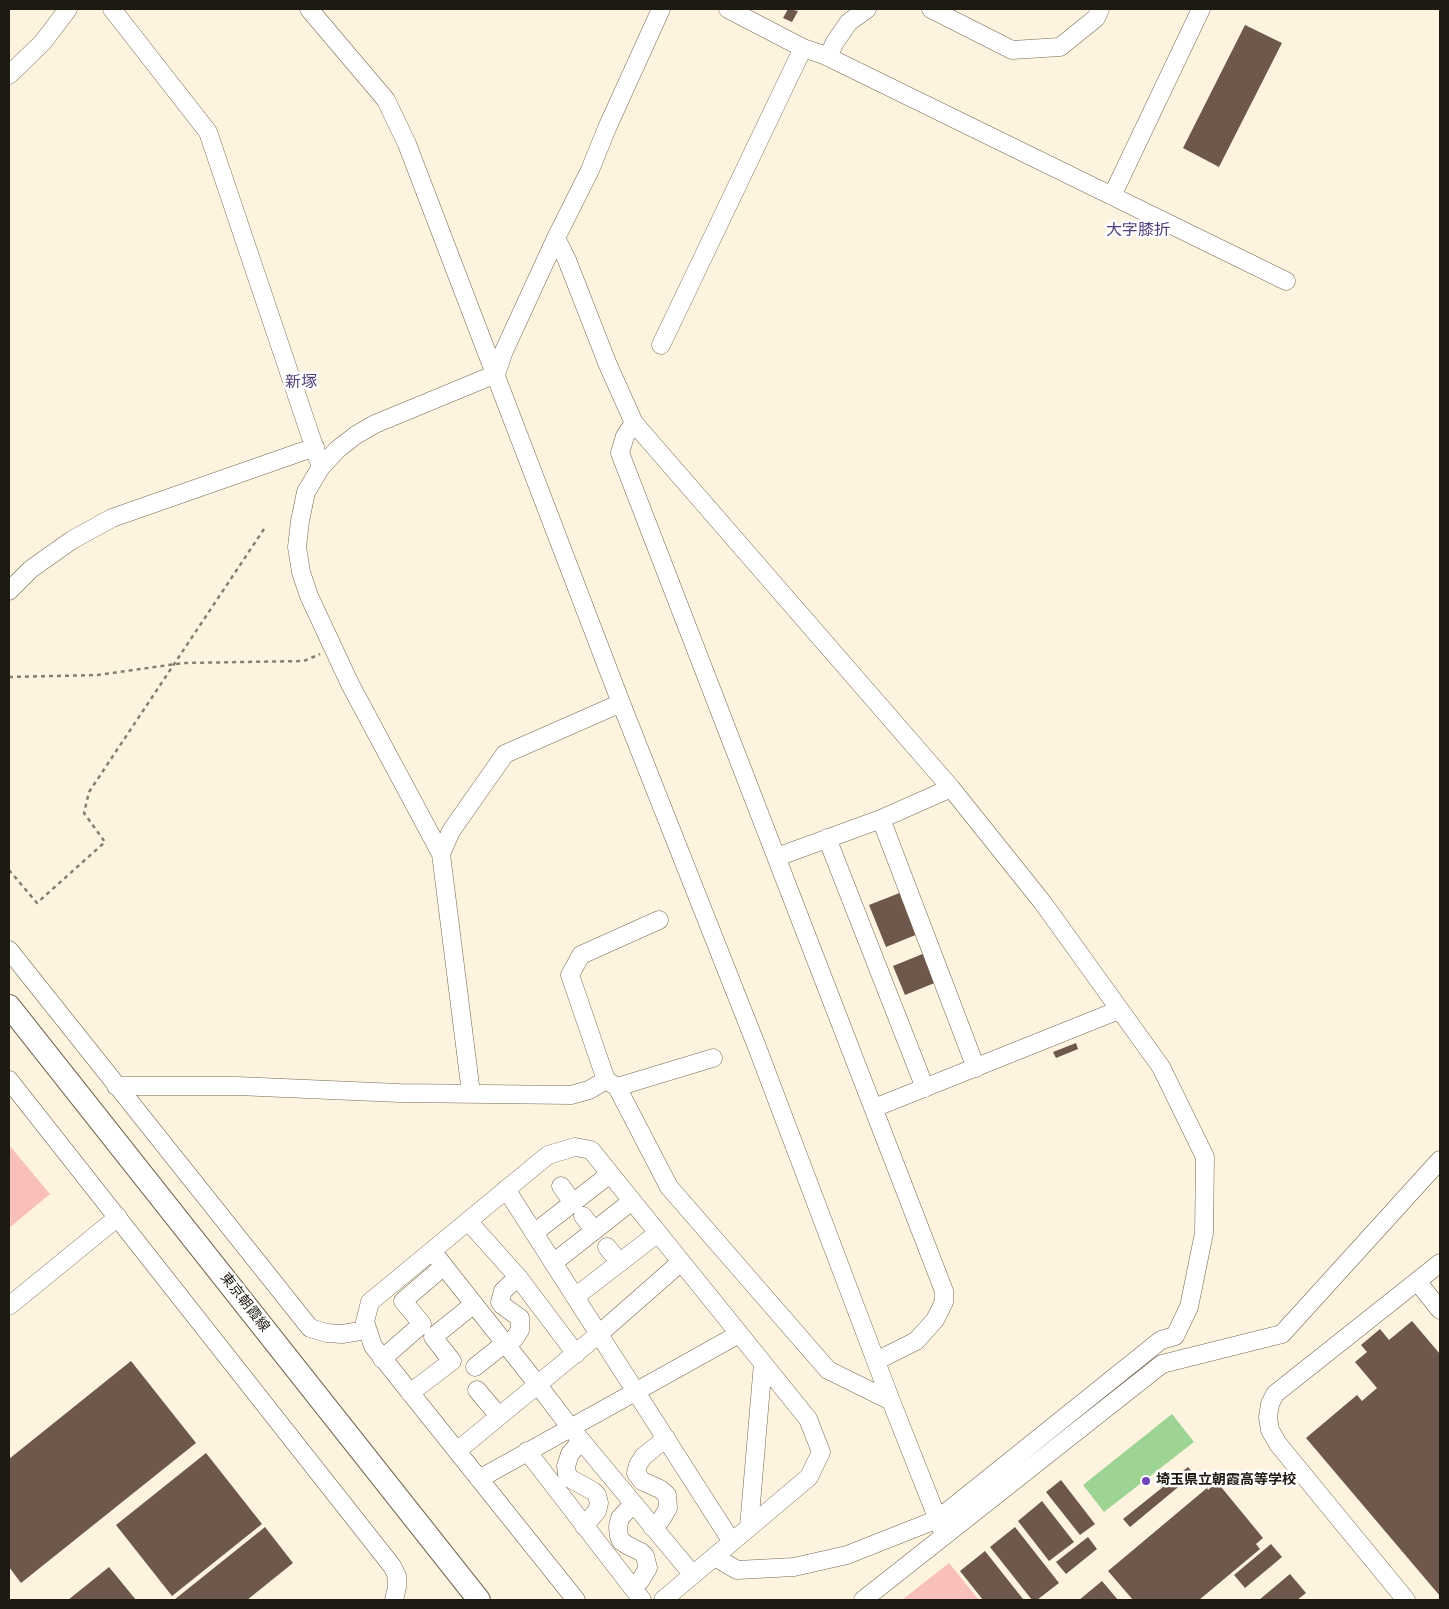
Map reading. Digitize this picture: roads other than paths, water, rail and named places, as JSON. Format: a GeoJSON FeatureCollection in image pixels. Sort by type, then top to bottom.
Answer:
{"type":"FeatureCollection","features":[{"type":"Feature","properties":{"kind":"main road","name":"東京朝霞線"},"geometry":{"type":"LineString","coordinates":[[9,1006],[479,1600]]}},
{"type":"Feature","properties":{"kind":"lane"},"geometry":{"type":"LineString","coordinates":[[9,74],[43,42],[68,9]]}},
{"type":"Feature","properties":{"kind":"lane"},"geometry":{"type":"LineString","coordinates":[[112,9],[208,132],[321,467]]}},
{"type":"Feature","properties":{"kind":"lane"},"geometry":{"type":"LineString","coordinates":[[309,9],[386,100],[407,144],[621,704],[757,1047],[941,1527]]}},
{"type":"Feature","properties":{"kind":"lane"},"geometry":{"type":"LineString","coordinates":[[471,1093],[441,854],[350,684],[308,596],[301,572],[297,547],[300,521],[306,492],[321,467],[338,449],[356,435],[375,424],[496,374],[504,351],[556,238],[590,170],[661,9]]}},
{"type":"Feature","properties":{"kind":"lane"},"geometry":{"type":"LineString","coordinates":[[728,9],[803,48],[828,57],[1286,281]]}},
{"type":"Feature","properties":{"kind":"lane"},"geometry":{"type":"LineString","coordinates":[[828,57],[835,42],[849,22],[867,9]]}},
{"type":"Feature","properties":{"kind":"lane"},"geometry":{"type":"LineString","coordinates":[[931,9],[1012,50],[1060,47],[1096,18],[1100,9]]}},
{"type":"Feature","properties":{"kind":"lane"},"geometry":{"type":"LineString","coordinates":[[1112,196],[1201,9]]}},
{"type":"Feature","properties":{"kind":"lane"},"geometry":{"type":"LineString","coordinates":[[661,345],[803,48]]}},
{"type":"Feature","properties":{"kind":"lane"},"geometry":{"type":"LineString","coordinates":[[556,238],[567,260],[608,365],[634,423],[951,788],[1043,904],[1161,1067],[1205,1157],[1204,1233],[1189,1307],[1175,1336],[1161,1340],[941,1527],[863,1600]]}},
{"type":"Feature","properties":{"kind":"lane"},"geometry":{"type":"LineString","coordinates":[[634,423],[625,436],[620,452],[944,1291],[944,1302],[935,1320],[916,1341],[876,1361]]}},
{"type":"Feature","properties":{"kind":"lane"},"geometry":{"type":"LineString","coordinates":[[9,591],[31,569],[65,545],[112,518],[315,447]]}},
{"type":"Feature","properties":{"kind":"lane"},"geometry":{"type":"LineString","coordinates":[[441,854],[451,831],[505,754],[621,704]]}},
{"type":"Feature","properties":{"kind":"lane"},"geometry":{"type":"LineString","coordinates":[[776,857],[881,819],[951,788]]}},
{"type":"Feature","properties":{"kind":"lane"},"geometry":{"type":"LineString","coordinates":[[881,819],[976,1068]]}},
{"type":"Feature","properties":{"kind":"lane"},"geometry":{"type":"LineString","coordinates":[[827,838],[925,1088]]}},
{"type":"Feature","properties":{"kind":"lane"},"geometry":{"type":"LineString","coordinates":[[659,920],[581,955],[570,975],[612,1084],[669,1187],[828,1370],[892,1402]]}},
{"type":"Feature","properties":{"kind":"lane"},"geometry":{"type":"LineString","coordinates":[[9,950],[310,1328],[327,1333],[342,1334],[367,1330]]}},
{"type":"Feature","properties":{"kind":"lane"},"geometry":{"type":"LineString","coordinates":[[874,1108],[1119,1010]]}},
{"type":"Feature","properties":{"kind":"lane"},"geometry":{"type":"LineString","coordinates":[[116,1086],[237,1086],[399,1092],[571,1095],[712,1058]]}},
{"type":"Feature","properties":{"kind":"lane"},"geometry":{"type":"LineString","coordinates":[[9,1080],[392,1566],[397,1576],[394,1600]]}},
{"type":"Feature","properties":{"kind":"lane"},"geometry":{"type":"LineString","coordinates":[[576,1600],[372,1346],[364,1322],[370,1302],[506,1189],[548,1155],[575,1147],[591,1150],[682,1262],[808,1419],[820,1452],[809,1477],[663,1600]]}},
{"type":"Feature","properties":{"kind":"lane"},"geometry":{"type":"LineString","coordinates":[[715,1557],[737,1570],[794,1567],[847,1556],[941,1527],[1162,1364],[1282,1334],[1440,1160]]}},
{"type":"Feature","properties":{"kind":"lane"},"geometry":{"type":"LineString","coordinates":[[534,1233],[578,1209],[610,1174]]}},
{"type":"Feature","properties":{"kind":"lane"},"geometry":{"type":"LineString","coordinates":[[561,1186],[594,1230]]}},
{"type":"Feature","properties":{"kind":"lane"},"geometry":{"type":"LineString","coordinates":[[506,1189],[732,1542]]}},
{"type":"Feature","properties":{"kind":"lane"},"geometry":{"type":"LineString","coordinates":[[553,1262],[632,1201]]}},
{"type":"Feature","properties":{"kind":"lane"},"geometry":{"type":"LineString","coordinates":[[9,1306],[118,1217]]}},
{"type":"Feature","properties":{"kind":"lane"},"geometry":{"type":"LineString","coordinates":[[468,1221],[518,1277],[576,1354]]}},
{"type":"Feature","properties":{"kind":"lane"},"geometry":{"type":"LineString","coordinates":[[576,1298],[658,1233]]}},
{"type":"Feature","properties":{"kind":"lane"},"geometry":{"type":"LineString","coordinates":[[607,1247],[620,1263]]}},
{"type":"Feature","properties":{"kind":"lane"},"geometry":{"type":"LineString","coordinates":[[432,1251],[581,1441],[692,1576]]}},
{"type":"Feature","properties":{"kind":"lane"},"geometry":{"type":"LineString","coordinates":[[457,1451],[576,1354],[682,1262]]}},
{"type":"Feature","properties":{"kind":"lane"},"geometry":{"type":"LineString","coordinates":[[1406,1600],[1278,1444],[1270,1430],[1268,1417],[1274,1394],[1440,1263]]}},
{"type":"Feature","properties":{"kind":"lane"},"geometry":{"type":"LineString","coordinates":[[382,1358],[422,1324],[403,1300],[444,1266]]}},
{"type":"Feature","properties":{"kind":"lane"},"geometry":{"type":"LineString","coordinates":[[475,1367],[514,1339],[520,1330],[520,1318],[502,1306],[500,1302],[503,1291],[518,1277]]}},
{"type":"Feature","properties":{"kind":"lane"},"geometry":{"type":"LineString","coordinates":[[1417,1281],[1440,1310]]}},
{"type":"Feature","properties":{"kind":"lane"},"geometry":{"type":"LineString","coordinates":[[410,1393],[452,1360],[433,1337],[474,1304]]}},
{"type":"Feature","properties":{"kind":"lane"},"geometry":{"type":"LineString","coordinates":[[479,1478],[739,1334]]}},
{"type":"Feature","properties":{"kind":"lane"},"geometry":{"type":"LineString","coordinates":[[1175,1336],[1195,1356]]}},
{"type":"Feature","properties":{"kind":"lane"},"geometry":{"type":"LineString","coordinates":[[749,1527],[763,1363]]}},
{"type":"Feature","properties":{"kind":"lane"},"geometry":{"type":"LineString","coordinates":[[477,1390],[499,1416]]}},
{"type":"Feature","properties":{"kind":"lane"},"geometry":{"type":"LineString","coordinates":[[652,1527],[661,1520],[668,1508],[667,1496],[660,1489],[642,1480],[636,1473],[643,1457],[666,1438]]}},
{"type":"Feature","properties":{"kind":"lane"},"geometry":{"type":"LineString","coordinates":[[581,1441],[570,1454],[566,1466],[566,1474],[597,1495],[599,1503],[597,1511],[584,1526]]}},
{"type":"Feature","properties":{"kind":"lane"},"geometry":{"type":"LineString","coordinates":[[527,1452],[636,1593]]}},
{"type":"Feature","properties":{"kind":"lane"},"geometry":{"type":"LineString","coordinates":[[633,1504],[620,1518],[618,1527],[621,1541],[641,1552],[648,1568],[640,1580],[636,1593]]}},
{"type":"Feature","properties":{"kind":"place","name":"埼玉県立朝霞高等学校"},"geometry":{"type":"Point","coordinates":[1146,1481]}},
{"type":"Feature","properties":{"kind":"district","name":"大字膝折"},"geometry":{"type":"Point","coordinates":[1138,231]}},
{"type":"Feature","properties":{"kind":"district","name":"新塚"},"geometry":{"type":"Point","coordinates":[301,383]}}]}
